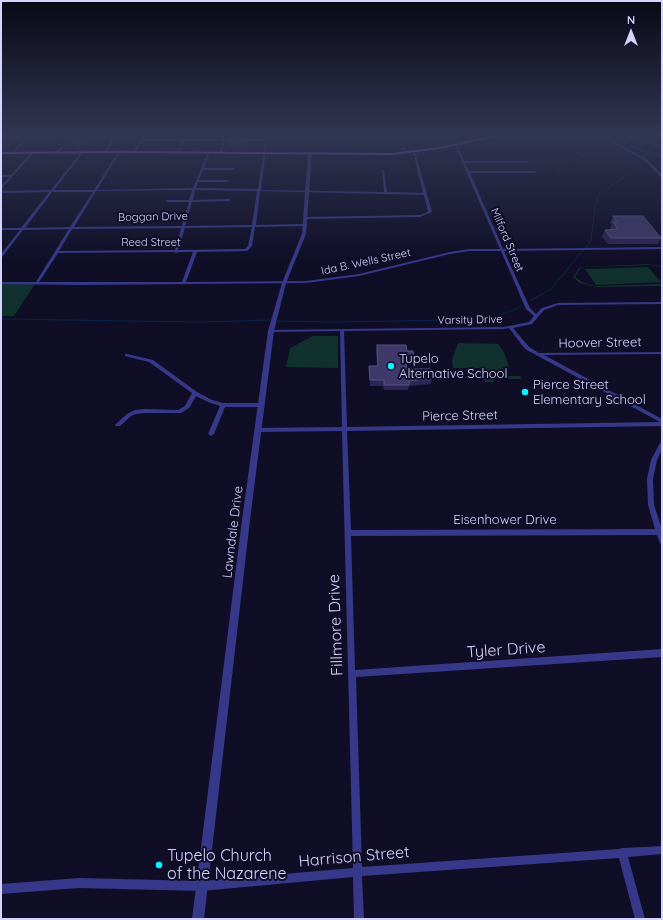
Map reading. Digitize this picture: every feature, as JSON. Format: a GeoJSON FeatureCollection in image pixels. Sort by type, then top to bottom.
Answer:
{"type":"FeatureCollection","features":[{"type":"Feature","properties":{"kind":"street"},"geometry":{"type":"LineString","coordinates":[[1,188],[11,177]]}},
{"type":"Feature","properties":{"kind":"street"},"geometry":{"type":"LineString","coordinates":[[1,256],[63,177]]}},
{"type":"Feature","properties":{"kind":"street"},"geometry":{"type":"LineString","coordinates":[[37,283],[104,177]]}},
{"type":"Feature","properties":{"kind":"street"},"geometry":{"type":"LineString","coordinates":[[176,252],[194,189],[199,177]]}},
{"type":"Feature","properties":{"kind":"street"},"geometry":{"type":"LineString","coordinates":[[254,225],[261,177]]}},
{"type":"Feature","properties":{"kind":"street","name":"Lawndale Drive"},"geometry":{"type":"LineString","coordinates":[[198,919],[270,331],[284,283],[304,234],[308,177]]}},
{"type":"Feature","properties":{"kind":"street"},"geometry":{"type":"LineString","coordinates":[[384,177],[386,193]]}},
{"type":"Feature","properties":{"kind":"street"},"geometry":{"type":"LineString","coordinates":[[1,192],[194,189],[425,194],[421,177]]}},
{"type":"Feature","properties":{"kind":"street","name":"Milford Street"},"geometry":{"type":"LineString","coordinates":[[470,177],[528,309],[537,316]]}},
{"type":"Feature","properties":{"kind":"street"},"geometry":{"type":"LineString","coordinates":[[198,181],[228,181]]}},
{"type":"Feature","properties":{"kind":"street","name":"Boggan Drive"},"geometry":{"type":"LineString","coordinates":[[1,229],[254,225],[420,216],[430,212],[425,194]]}},
{"type":"Feature","properties":{"kind":"street"},"geometry":{"type":"LineString","coordinates":[[167,201],[229,200]]}},
{"type":"Feature","properties":{"kind":"street","name":"Reed Street"},"geometry":{"type":"LineString","coordinates":[[56,252],[176,252],[246,250],[250,246],[254,225]]}},
{"type":"Feature","properties":{"kind":"street","name":"Ida B. Wells Street"},"geometry":{"type":"LineString","coordinates":[[1,283],[284,283],[335,279],[359,275],[450,253],[501,248],[662,248]]}},
{"type":"Feature","properties":{"kind":"street"},"geometry":{"type":"LineString","coordinates":[[184,283],[195,251]]}},
{"type":"Feature","properties":{"kind":"street","name":"Varsity Drive"},"geometry":{"type":"LineString","coordinates":[[270,331],[510,327],[530,323],[543,309],[558,304],[662,303]]}},
{"type":"Feature","properties":{"kind":"street"},"geometry":{"type":"LineString","coordinates":[[510,327],[521,342],[538,354],[662,423]]}},
{"type":"Feature","properties":{"kind":"street","name":"Fillmore Drive"},"geometry":{"type":"LineString","coordinates":[[342,331],[358,919]]}},
{"type":"Feature","properties":{"kind":"street","name":"Hoover Street"},"geometry":{"type":"LineString","coordinates":[[538,354],[662,353]]}},
{"type":"Feature","properties":{"kind":"street"},"geometry":{"type":"LineString","coordinates":[[127,355],[152,361],[195,393],[210,401],[223,404],[260,406]]}},
{"type":"Feature","properties":{"kind":"street"},"geometry":{"type":"LineString","coordinates":[[118,424],[135,412],[179,412],[187,407],[195,393]]}},
{"type":"Feature","properties":{"kind":"street"},"geometry":{"type":"LineString","coordinates":[[211,434],[223,404]]}},
{"type":"Feature","properties":{"kind":"street","name":"Pierce Street"},"geometry":{"type":"LineString","coordinates":[[258,430],[662,423]]}},
{"type":"Feature","properties":{"kind":"street"},"geometry":{"type":"LineString","coordinates":[[662,444],[654,460],[650,479],[651,506],[662,541]]}},
{"type":"Feature","properties":{"kind":"street","name":"Eisenhower Drive"},"geometry":{"type":"LineString","coordinates":[[348,533],[660,532]]}},
{"type":"Feature","properties":{"kind":"street","name":"Tyler Drive"},"geometry":{"type":"LineString","coordinates":[[352,674],[662,653]]}},
{"type":"Feature","properties":{"kind":"street","name":"Harrison Street"},"geometry":{"type":"LineString","coordinates":[[1,889],[79,883],[202,886],[357,872],[662,850]]}},
{"type":"Feature","properties":{"kind":"street"},"geometry":{"type":"LineString","coordinates":[[622,852],[640,919]]}},
{"type":"Feature","properties":{"kind":"green space"},"geometry":{"type":"Polygon","coordinates":[[[648,264],[662,267],[650,265],[584,267],[579,270],[575,277],[582,282],[594,286],[662,284],[662,286],[597,287],[580,283],[573,277],[579,268],[582,267],[648,264]]]}},
{"type":"Feature","properties":{"kind":"green space"},"geometry":{"type":"Polygon","coordinates":[[[648,267],[661,282],[596,285],[585,269],[648,267]]]}},
{"type":"Feature","properties":{"kind":"green space"},"geometry":{"type":"Polygon","coordinates":[[[1,284],[35,284],[14,316],[1,316],[1,284]]]}},
{"type":"Feature","properties":{"kind":"green space"},"geometry":{"type":"Polygon","coordinates":[[[313,336],[338,336],[338,368],[286,367],[290,348],[313,336]]]}},
{"type":"Feature","properties":{"kind":"green space"},"geometry":{"type":"Polygon","coordinates":[[[458,343],[498,344],[504,352],[509,367],[503,367],[505,376],[520,376],[521,379],[493,379],[494,382],[485,382],[480,368],[453,368],[452,360],[458,343]]]}},
{"type":"Feature","properties":{"kind":"building"},"geometry":{"type":"Polygon","coordinates":[[[613,216],[643,216],[661,238],[611,238],[605,230],[618,229],[613,222],[617,222],[613,216]]]}},
{"type":"Feature","properties":{"kind":"building","name":"Tupelo Alternative School"},"geometry":{"type":"Polygon","coordinates":[[[377,345],[406,345],[407,351],[413,351],[414,357],[405,357],[407,369],[430,369],[432,378],[409,381],[409,385],[384,385],[384,380],[370,380],[369,366],[378,366],[377,345]]]}},
{"type":"Feature","properties":{"kind":"waterway"},"geometry":{"type":"LineString","coordinates":[[530,301],[551,289],[591,241],[595,206],[599,194],[624,177]]}},
{"type":"Feature","properties":{"kind":"waterway"},"geometry":{"type":"LineString","coordinates":[[277,321],[336,322],[450,320],[496,317],[520,307]]}},
{"type":"Feature","properties":{"kind":"waterway"},"geometry":{"type":"LineString","coordinates":[[1,319],[201,322],[270,320]]}},
{"type":"Feature","properties":{"kind":"place","name":"Tupelo Alternative School"},"geometry":{"type":"Point","coordinates":[391,366]}},
{"type":"Feature","properties":{"kind":"place","name":"Pierce Street Elementary School"},"geometry":{"type":"Point","coordinates":[525,392]}},
{"type":"Feature","properties":{"kind":"place","name":"Tupelo Church of the Nazarene"},"geometry":{"type":"Point","coordinates":[159,865]}}]}
